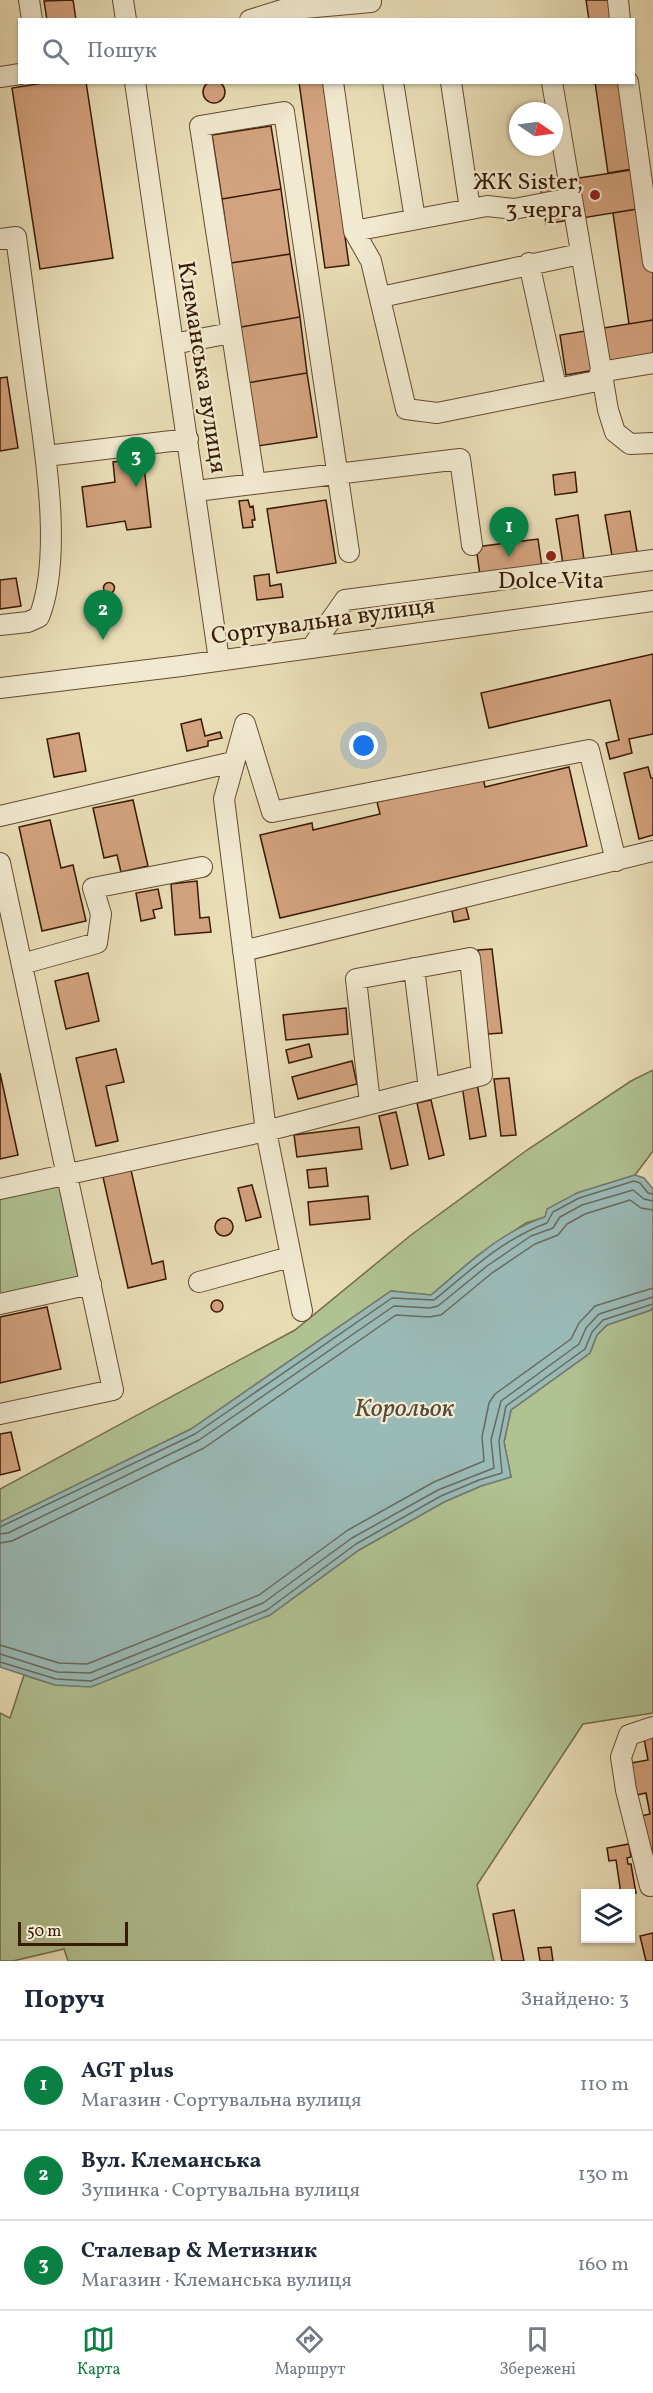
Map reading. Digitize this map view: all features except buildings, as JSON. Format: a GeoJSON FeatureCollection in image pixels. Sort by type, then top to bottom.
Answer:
{"type":"FeatureCollection","features":[{"type":"Feature","properties":{"kind":"street"},"geometry":{"type":"LineString","coordinates":[[29,0],[32,18]]}},
{"type":"Feature","properties":{"kind":"street"},"geometry":{"type":"LineString","coordinates":[[123,0],[126,18]]}},
{"type":"Feature","properties":{"kind":"street"},"geometry":{"type":"LineString","coordinates":[[618,0],[620,18]]}},
{"type":"Feature","properties":{"kind":"street"},"geometry":{"type":"LineString","coordinates":[[256,18],[282,10],[371,3]]}},
{"type":"Feature","properties":{"kind":"street"},"geometry":{"type":"LineString","coordinates":[[0,77],[18,74]]}},
{"type":"Feature","properties":{"kind":"street","name":"Клеманська вулиця"},"geometry":{"type":"LineString","coordinates":[[135,84],[219,660]]}},
{"type":"Feature","properties":{"kind":"street"},"geometry":{"type":"LineString","coordinates":[[333,84],[354,231],[371,261],[406,409],[437,413],[653,363]]}},
{"type":"Feature","properties":{"kind":"street"},"geometry":{"type":"LineString","coordinates":[[393,84],[415,219]]}},
{"type":"Feature","properties":{"kind":"street"},"geometry":{"type":"LineString","coordinates":[[451,84],[470,209]]}},
{"type":"Feature","properties":{"kind":"street"},"geometry":{"type":"LineString","coordinates":[[552,84],[608,410],[615,432],[630,444],[653,443]]}},
{"type":"Feature","properties":{"kind":"street"},"geometry":{"type":"LineString","coordinates":[[628,84],[653,262]]}},
{"type":"Feature","properties":{"kind":"street"},"geometry":{"type":"LineString","coordinates":[[255,484],[200,126],[284,112],[349,552]]}},
{"type":"Feature","properties":{"kind":"street"},"geometry":{"type":"LineString","coordinates":[[354,231],[487,206],[514,209],[570,198]]}},
{"type":"Feature","properties":{"kind":"street"},"geometry":{"type":"LineString","coordinates":[[0,239],[16,237],[46,456],[51,543],[44,603],[39,617],[28,622],[0,625]]}},
{"type":"Feature","properties":{"kind":"street"},"geometry":{"type":"LineString","coordinates":[[381,297],[529,263],[580,254]]}},
{"type":"Feature","properties":{"kind":"street"},"geometry":{"type":"LineString","coordinates":[[529,263],[556,387]]}},
{"type":"Feature","properties":{"kind":"street"},"geometry":{"type":"LineString","coordinates":[[173,344],[231,333]]}},
{"type":"Feature","properties":{"kind":"street"},"geometry":{"type":"LineString","coordinates":[[46,456],[188,439]]}},
{"type":"Feature","properties":{"kind":"street"},"geometry":{"type":"LineString","coordinates":[[196,491],[460,459],[472,545]]}},
{"type":"Feature","properties":{"kind":"street"},"geometry":{"type":"LineString","coordinates":[[312,647],[345,600],[653,560]]}},
{"type":"Feature","properties":{"kind":"street","name":"Сортувальна вулиця"},"geometry":{"type":"LineString","coordinates":[[0,688],[653,601]]}},
{"type":"Feature","properties":{"kind":"street"},"geometry":{"type":"LineString","coordinates":[[302,1311],[266,1131],[224,799],[245,724],[272,812],[589,750],[616,861]]}},
{"type":"Feature","properties":{"kind":"street"},"geometry":{"type":"LineString","coordinates":[[0,816],[233,762]]}},
{"type":"Feature","properties":{"kind":"street"},"geometry":{"type":"LineString","coordinates":[[243,951],[653,851]]}},
{"type":"Feature","properties":{"kind":"street"},"geometry":{"type":"LineString","coordinates":[[0,863],[114,1390],[0,1414]]}},
{"type":"Feature","properties":{"kind":"street"},"geometry":{"type":"LineString","coordinates":[[22,964],[97,943],[101,914],[93,888],[202,867]]}},
{"type":"Feature","properties":{"kind":"street"},"geometry":{"type":"LineString","coordinates":[[0,1189],[266,1131],[370,1102],[482,1076],[470,958],[356,979],[370,1102]]}},
{"type":"Feature","properties":{"kind":"street"},"geometry":{"type":"LineString","coordinates":[[414,968],[429,1089]]}},
{"type":"Feature","properties":{"kind":"street"},"geometry":{"type":"LineString","coordinates":[[199,1282],[290,1257]]}},
{"type":"Feature","properties":{"kind":"street"},"geometry":{"type":"LineString","coordinates":[[0,1304],[91,1284]]}},
{"type":"Feature","properties":{"kind":"street"},"geometry":{"type":"LineString","coordinates":[[653,1727],[629,1736],[621,1756],[626,1790],[650,1886],[653,1885]]}},
{"type":"Feature","properties":{"kind":"green space"},"geometry":{"type":"Polygon","coordinates":[[[653,1070],[653,1151],[635,1175],[577,1193],[545,1217],[526,1223],[478,1255],[431,1295],[391,1291],[191,1429],[0,1522],[0,1489],[295,1330],[411,1235],[527,1150],[631,1081],[653,1070]]]}},
{"type":"Feature","properties":{"kind":"green space"},"geometry":{"type":"Polygon","coordinates":[[[58,1181],[79,1281],[0,1296],[0,1195],[58,1181]]]}},
{"type":"Feature","properties":{"kind":"green space"},"geometry":{"type":"Polygon","coordinates":[[[653,1307],[653,1713],[583,1724],[477,1885],[494,1961],[68,1961],[64,1949],[13,1961],[0,1961],[0,1713],[10,1718],[24,1675],[55,1685],[270,1615],[359,1550],[444,1502],[481,1486],[511,1477],[504,1442],[511,1410],[590,1353],[597,1335],[607,1325],[651,1310],[653,1307]]]}},
{"type":"Feature","properties":{"kind":"water","name":"Корольок"},"geometry":{"type":"Polygon","coordinates":[[[635,1175],[644,1178],[653,1189],[653,1307],[651,1310],[607,1325],[597,1335],[590,1353],[511,1410],[504,1442],[511,1477],[481,1486],[444,1502],[359,1550],[270,1615],[91,1687],[55,1685],[0,1667],[0,1522],[191,1429],[391,1291],[431,1295],[499,1240],[545,1217],[547,1209],[577,1193],[635,1175]]]}},
{"type":"Feature","properties":{"kind":"place","name":"ЖК Sister, 3 черга"},"geometry":{"type":"Point","coordinates":[595,195]}},
{"type":"Feature","properties":{"kind":"place","name":"Сталевар & Метизник"},"geometry":{"type":"Point","coordinates":[136,487]}},
{"type":"Feature","properties":{"kind":"place","name":"Dolce Vita"},"geometry":{"type":"Point","coordinates":[551,556]}},
{"type":"Feature","properties":{"kind":"place","name":"AGT plus"},"geometry":{"type":"Point","coordinates":[509,557]}},
{"type":"Feature","properties":{"kind":"place","name":"Вул. Клеманська"},"geometry":{"type":"Point","coordinates":[103,640]}}]}
